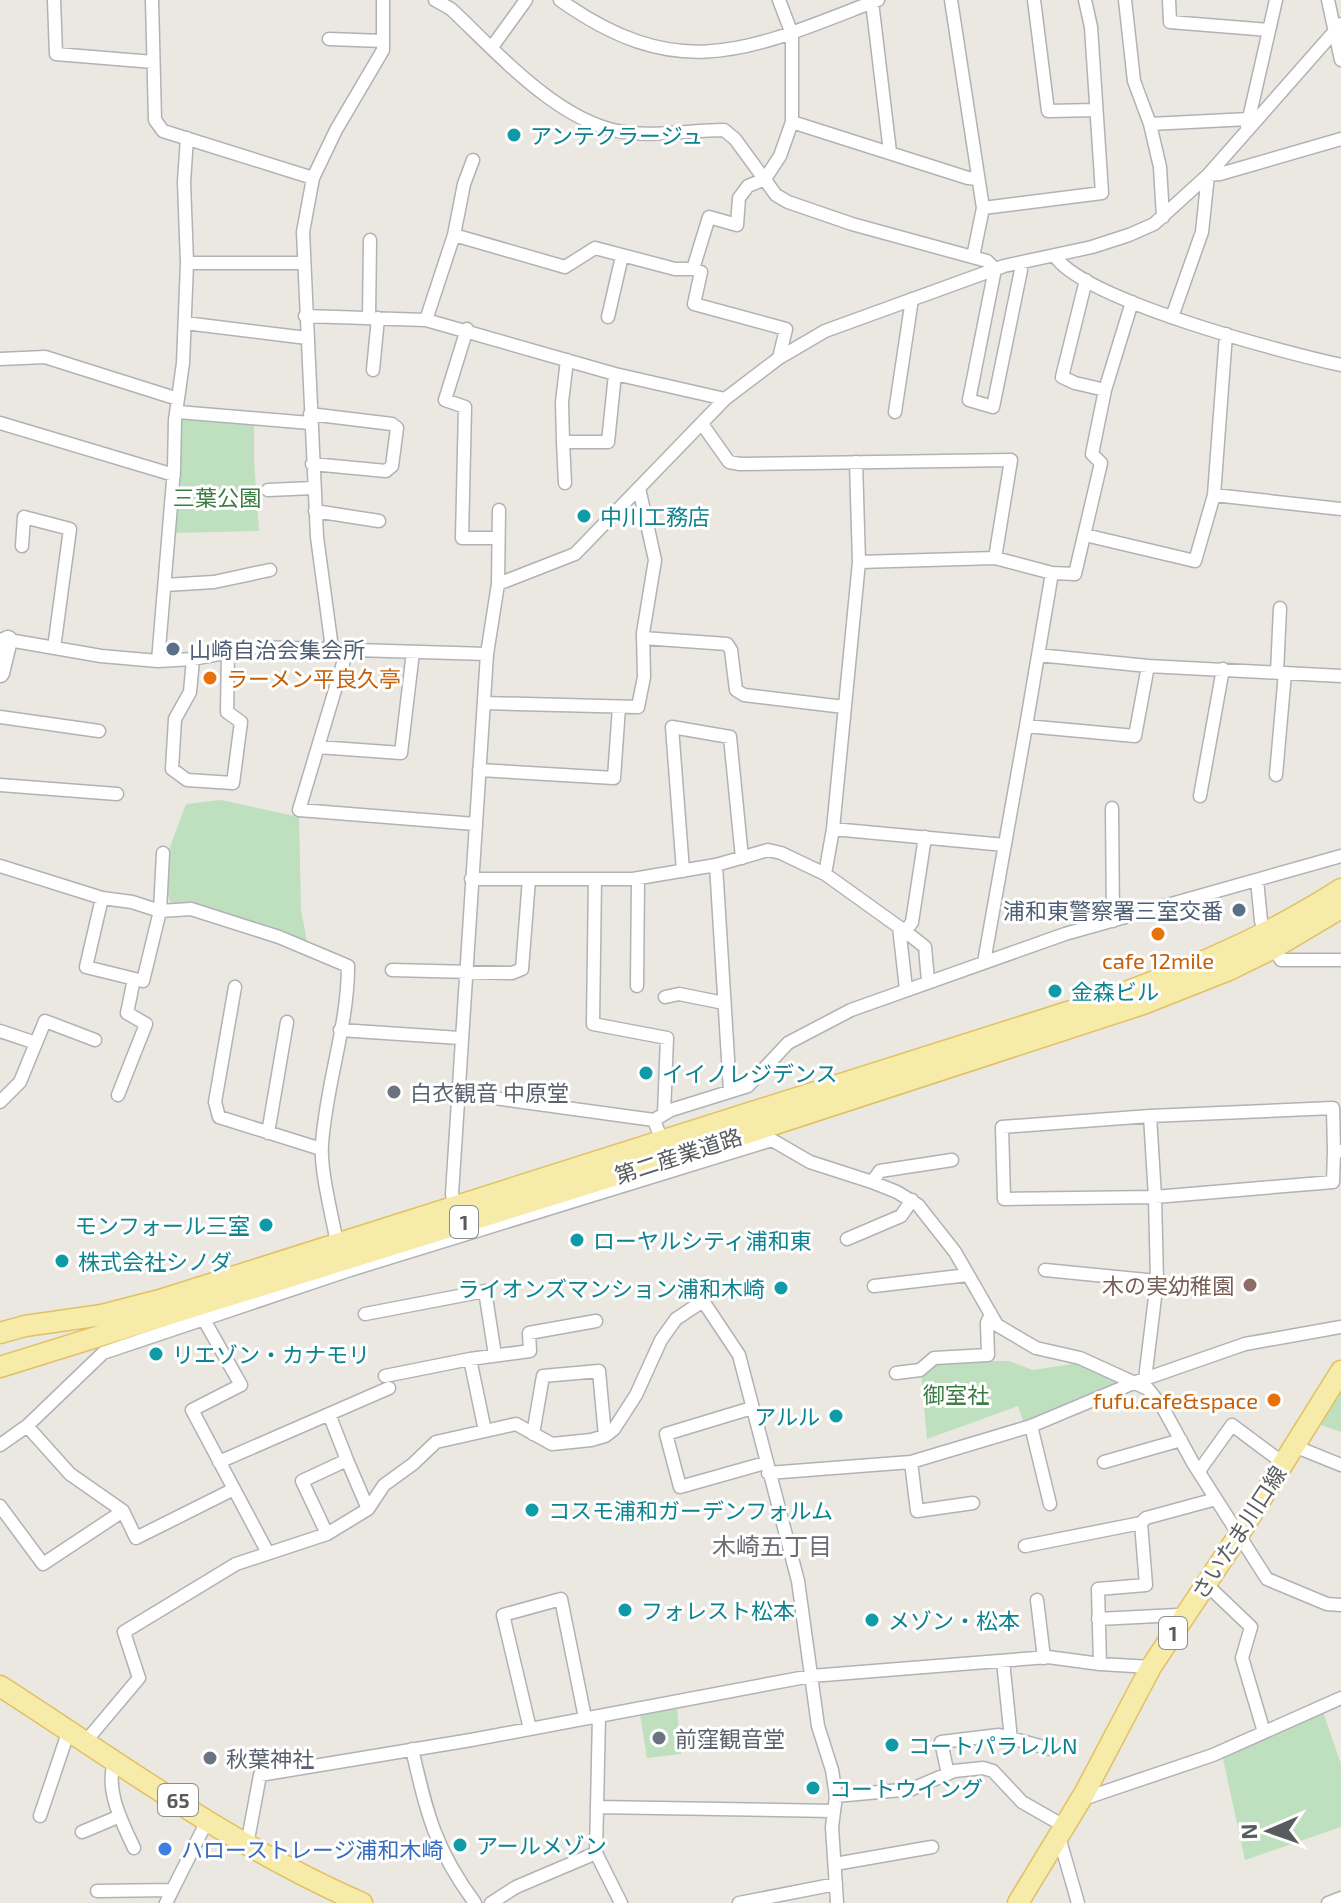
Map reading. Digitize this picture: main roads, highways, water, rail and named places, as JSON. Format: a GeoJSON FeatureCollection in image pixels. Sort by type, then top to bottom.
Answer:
{"type":"FeatureCollection","features":[{"type":"Feature","properties":{"kind":"main road","name":"第二産業道路"},"geometry":{"type":"LineString","coordinates":[[0,1333],[125,1310],[1138,988],[1223,955],[1270,941],[1341,889]]}},
{"type":"Feature","properties":{"kind":"main road","name":"第二産業道路"},"geometry":{"type":"LineString","coordinates":[[0,1367],[668,1159],[1080,1025],[1186,987],[1270,941],[1341,908]]}},
{"type":"Feature","properties":{"kind":"main road","name":"さいたま川口線"},"geometry":{"type":"LineString","coordinates":[[1018,1903],[1084,1794],[1151,1667],[1238,1536],[1341,1371]]}},
{"type":"Feature","properties":{"kind":"main road","name":"65"},"geometry":{"type":"LineString","coordinates":[[0,1686],[247,1845],[310,1880],[362,1903]]}},
{"type":"Feature","properties":{"kind":"place","name":"アンテクラージュ"},"geometry":{"type":"Point","coordinates":[514,135]}},
{"type":"Feature","properties":{"kind":"place","name":"中川工務店"},"geometry":{"type":"Point","coordinates":[584,516]}},
{"type":"Feature","properties":{"kind":"place","name":"山崎自治会集会所"},"geometry":{"type":"Point","coordinates":[173,649]}},
{"type":"Feature","properties":{"kind":"place","name":"ラーメン平良久亭"},"geometry":{"type":"Point","coordinates":[210,678]}},
{"type":"Feature","properties":{"kind":"place","name":"浦和東警察署三室交番"},"geometry":{"type":"Point","coordinates":[1239,910]}},
{"type":"Feature","properties":{"kind":"place","name":"cafe 12mile"},"geometry":{"type":"Point","coordinates":[1158,934]}},
{"type":"Feature","properties":{"kind":"place","name":"金森ビル"},"geometry":{"type":"Point","coordinates":[1055,991]}},
{"type":"Feature","properties":{"kind":"place","name":"イイノレジデンス"},"geometry":{"type":"Point","coordinates":[646,1073]}},
{"type":"Feature","properties":{"kind":"place","name":"白衣観音 中原堂"},"geometry":{"type":"Point","coordinates":[394,1092]}},
{"type":"Feature","properties":{"kind":"place","name":"モンフォール三室"},"geometry":{"type":"Point","coordinates":[266,1225]}},
{"type":"Feature","properties":{"kind":"place","name":"ローヤルシティ浦和東"},"geometry":{"type":"Point","coordinates":[577,1240]}},
{"type":"Feature","properties":{"kind":"place","name":"株式会社シノダ"},"geometry":{"type":"Point","coordinates":[62,1261]}},
{"type":"Feature","properties":{"kind":"place","name":"木の実幼稚園"},"geometry":{"type":"Point","coordinates":[1250,1285]}},
{"type":"Feature","properties":{"kind":"place","name":"ライオンズマンション浦和木崎"},"geometry":{"type":"Point","coordinates":[781,1288]}},
{"type":"Feature","properties":{"kind":"place","name":"リエゾン・カナモリ"},"geometry":{"type":"Point","coordinates":[156,1354]}},
{"type":"Feature","properties":{"kind":"place","name":"fufu.cafe&space"},"geometry":{"type":"Point","coordinates":[1274,1400]}},
{"type":"Feature","properties":{"kind":"place","name":"アルル"},"geometry":{"type":"Point","coordinates":[836,1416]}},
{"type":"Feature","properties":{"kind":"place","name":"コスモ浦和ガーデンフォルム"},"geometry":{"type":"Point","coordinates":[532,1510]}},
{"type":"Feature","properties":{"kind":"place","name":"フォレスト松本"},"geometry":{"type":"Point","coordinates":[625,1610]}},
{"type":"Feature","properties":{"kind":"place","name":"メゾン・松本"},"geometry":{"type":"Point","coordinates":[872,1620]}},
{"type":"Feature","properties":{"kind":"place","name":"前窪観音堂"},"geometry":{"type":"Point","coordinates":[659,1738]}},
{"type":"Feature","properties":{"kind":"place","name":"コートパラレルN"},"geometry":{"type":"Point","coordinates":[892,1745]}},
{"type":"Feature","properties":{"kind":"place","name":"秋葉神社"},"geometry":{"type":"Point","coordinates":[210,1758]}},
{"type":"Feature","properties":{"kind":"place","name":"コートウイング"},"geometry":{"type":"Point","coordinates":[813,1788]}},
{"type":"Feature","properties":{"kind":"place","name":"アールメゾン"},"geometry":{"type":"Point","coordinates":[460,1845]}},
{"type":"Feature","properties":{"kind":"place","name":"ハローストレージ浦和木崎"},"geometry":{"type":"Point","coordinates":[165,1849]}},
{"type":"Feature","properties":{"kind":"district","name":"木崎五丁目"},"geometry":{"type":"Point","coordinates":[772,1545]}},
{"type":"Feature","properties":{"kind":"park label","name":"三葉公園"},"geometry":{"type":"Point","coordinates":[217,497]}},
{"type":"Feature","properties":{"kind":"park label","name":"御室社"},"geometry":{"type":"Point","coordinates":[956,1394]}}]}
